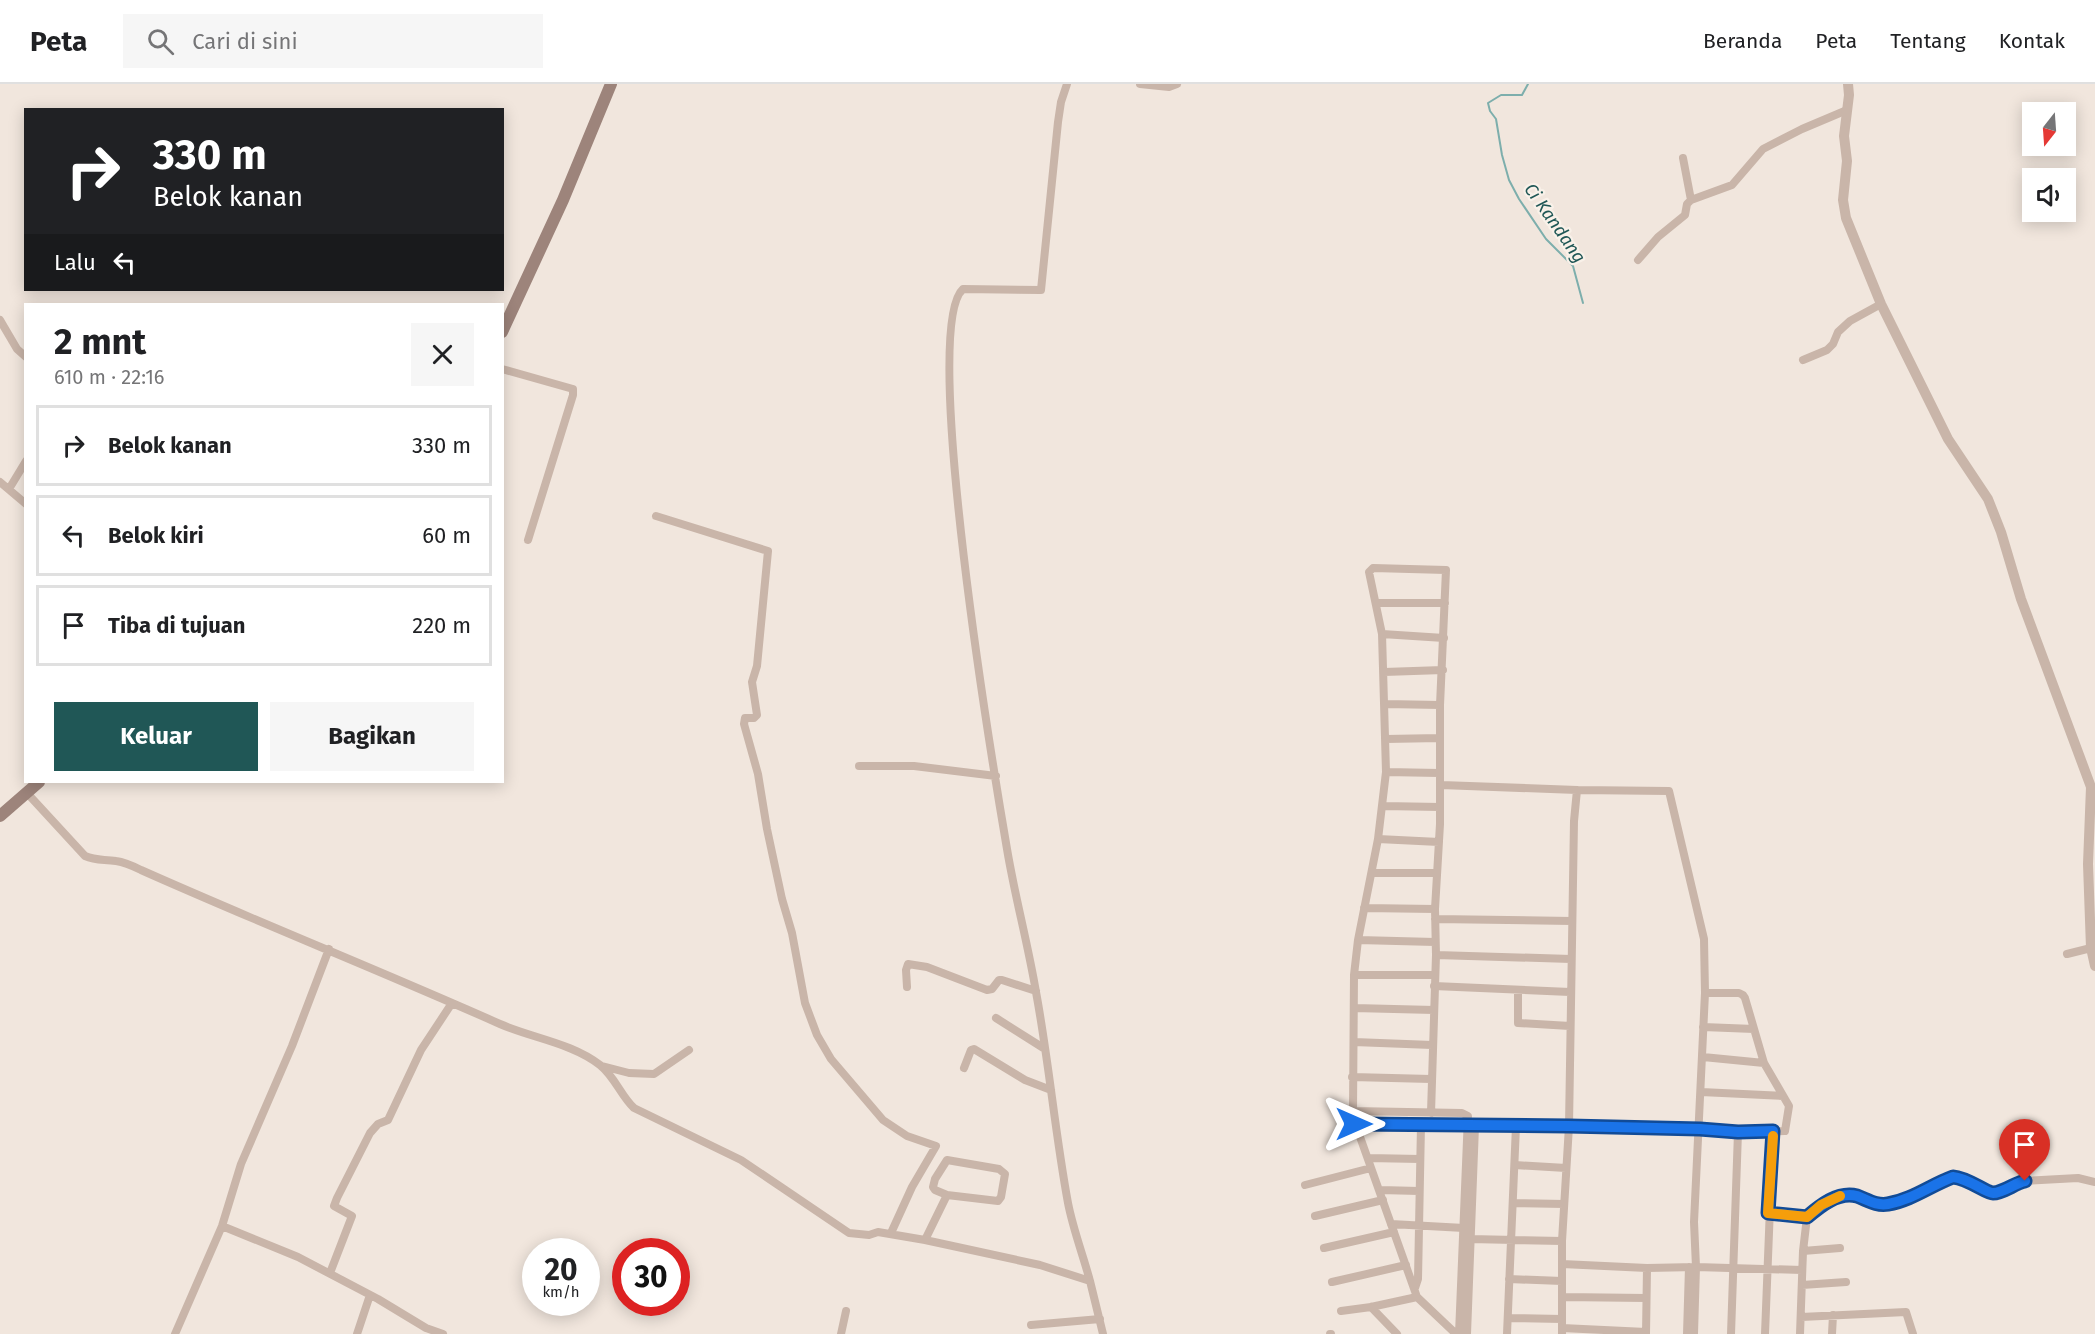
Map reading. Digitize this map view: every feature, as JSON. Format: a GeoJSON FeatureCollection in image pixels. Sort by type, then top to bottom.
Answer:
{"type":"FeatureCollection","features":[{"type":"Feature","properties":{"kind":"main road"},"geometry":{"type":"LineString","coordinates":[[504,328],[563,200],[611,84]]}},
{"type":"Feature","properties":{"kind":"main road"},"geometry":{"type":"LineString","coordinates":[[0,816],[38,783]]}},
{"type":"Feature","properties":{"kind":"street"},"geometry":{"type":"LineString","coordinates":[[1067,84],[1058,122],[1041,290],[963,289],[957,294],[950,345],[950,411],[960,526],[975,652],[1009,859],[1036,991],[1068,1204],[1103,1334]]}},
{"type":"Feature","properties":{"kind":"street"},"geometry":{"type":"LineString","coordinates":[[1140,84],[1169,87],[1177,84]]}},
{"type":"Feature","properties":{"kind":"street"},"geometry":{"type":"LineString","coordinates":[[1848,84],[1844,136],[1847,161],[1843,200],[1857,247],[1881,304],[1948,439],[1988,499],[2001,532],[2021,599],[2091,787],[2088,840],[2093,956],[2067,954]]}},
{"type":"Feature","properties":{"kind":"street"},"geometry":{"type":"LineString","coordinates":[[1638,260],[1658,237],[1685,215],[1687,204],[1691,200],[1732,185],[1763,149],[1847,110]]}},
{"type":"Feature","properties":{"kind":"street"},"geometry":{"type":"LineString","coordinates":[[1683,158],[1691,200]]}},
{"type":"Feature","properties":{"kind":"street"},"geometry":{"type":"LineString","coordinates":[[1803,360],[1827,350],[1833,344],[1838,332],[1850,321],[1881,304]]}},
{"type":"Feature","properties":{"kind":"street"},"geometry":{"type":"LineString","coordinates":[[0,320],[17,349],[24,355]]}},
{"type":"Feature","properties":{"kind":"street"},"geometry":{"type":"LineString","coordinates":[[504,370],[573,389],[528,540]]}},
{"type":"Feature","properties":{"kind":"street"},"geometry":{"type":"LineString","coordinates":[[9,489],[24,464]]}},
{"type":"Feature","properties":{"kind":"street"},"geometry":{"type":"LineString","coordinates":[[0,482],[24,502]]}},
{"type":"Feature","properties":{"kind":"street"},"geometry":{"type":"LineString","coordinates":[[656,516],[768,551],[757,666],[752,682],[757,715],[754,718],[745,718],[744,724],[758,774],[767,829],[792,933],[805,1003],[817,1035],[831,1059],[874,1112],[907,1136],[936,1146],[917,1178],[891,1233]]}},
{"type":"Feature","properties":{"kind":"street"},"geometry":{"type":"LineString","coordinates":[[1431,1113],[1436,955],[1435,909],[1441,785],[1439,773],[1440,705],[1446,570],[1373,568],[1369,572],[1382,634],[1386,772],[1378,839],[1358,940],[1354,975],[1352,1077],[1354,1124],[1416,1293],[1458,1334]]}},
{"type":"Feature","properties":{"kind":"street"},"geometry":{"type":"LineString","coordinates":[[1377,603],[1445,603]]}},
{"type":"Feature","properties":{"kind":"street"},"geometry":{"type":"LineString","coordinates":[[1382,634],[1444,638]]}},
{"type":"Feature","properties":{"kind":"street"},"geometry":{"type":"LineString","coordinates":[[1384,672],[1443,670]]}},
{"type":"Feature","properties":{"kind":"street"},"geometry":{"type":"LineString","coordinates":[[1385,704],[1440,705]]}},
{"type":"Feature","properties":{"kind":"street"},"geometry":{"type":"LineString","coordinates":[[1386,739],[1440,738]]}},
{"type":"Feature","properties":{"kind":"street"},"geometry":{"type":"LineString","coordinates":[[859,765],[914,766],[996,776]]}},
{"type":"Feature","properties":{"kind":"street"},"geometry":{"type":"LineString","coordinates":[[1386,772],[1439,773]]}},
{"type":"Feature","properties":{"kind":"street"},"geometry":{"type":"LineString","coordinates":[[1441,785],[1669,791],[1704,939],[1703,1057],[1694,1222],[1694,1334]]}},
{"type":"Feature","properties":{"kind":"street"},"geometry":{"type":"LineString","coordinates":[[1562,1327],[1562,1241],[1569,1126],[1574,821],[1577,790]]}},
{"type":"Feature","properties":{"kind":"street"},"geometry":{"type":"LineString","coordinates":[[27,793],[85,856],[95,861],[125,863],[514,1030],[581,1053],[602,1066],[634,1108],[741,1160],[841,1229],[857,1235],[878,1232],[925,1240],[1040,1265],[1090,1281]]}},
{"type":"Feature","properties":{"kind":"street"},"geometry":{"type":"LineString","coordinates":[[1383,806],[1440,807]]}},
{"type":"Feature","properties":{"kind":"street"},"geometry":{"type":"LineString","coordinates":[[1378,839],[1439,842]]}},
{"type":"Feature","properties":{"kind":"street"},"geometry":{"type":"LineString","coordinates":[[1372,873],[1437,873]]}},
{"type":"Feature","properties":{"kind":"street"},"geometry":{"type":"LineString","coordinates":[[1364,908],[1435,909]]}},
{"type":"Feature","properties":{"kind":"street"},"geometry":{"type":"LineString","coordinates":[[1435,919],[1572,921]]}},
{"type":"Feature","properties":{"kind":"street"},"geometry":{"type":"LineString","coordinates":[[1358,940],[1435,942]]}},
{"type":"Feature","properties":{"kind":"street"},"geometry":{"type":"LineString","coordinates":[[175,1334],[222,1226],[241,1164],[292,1046],[329,949]]}},
{"type":"Feature","properties":{"kind":"street"},"geometry":{"type":"LineString","coordinates":[[1436,955],[1571,958]]}},
{"type":"Feature","properties":{"kind":"street"},"geometry":{"type":"LineString","coordinates":[[907,987],[908,964],[927,967],[987,990],[992,989],[999,980],[1002,980],[1036,991]]}},
{"type":"Feature","properties":{"kind":"street"},"geometry":{"type":"LineString","coordinates":[[1354,975],[1434,975]]}},
{"type":"Feature","properties":{"kind":"street"},"geometry":{"type":"LineString","coordinates":[[1434,986],[1570,992]]}},
{"type":"Feature","properties":{"kind":"street"},"geometry":{"type":"LineString","coordinates":[[1518,990],[1518,1023],[1570,1026]]}},
{"type":"Feature","properties":{"kind":"street"},"geometry":{"type":"LineString","coordinates":[[1354,1124],[1569,1126],[1783,1132],[1786,1129],[1789,1106],[1764,1063],[1743,995],[1705,993]]}},
{"type":"Feature","properties":{"kind":"street"},"geometry":{"type":"LineString","coordinates":[[330,1273],[352,1216],[334,1206],[337,1198],[370,1133],[378,1124],[388,1120],[421,1050],[452,1003]]}},
{"type":"Feature","properties":{"kind":"street"},"geometry":{"type":"LineString","coordinates":[[1354,1008],[1434,1010]]}},
{"type":"Feature","properties":{"kind":"street"},"geometry":{"type":"LineString","coordinates":[[996,1018],[1045,1048]]}},
{"type":"Feature","properties":{"kind":"street"},"geometry":{"type":"LineString","coordinates":[[1703,1027],[1754,1029]]}},
{"type":"Feature","properties":{"kind":"street"},"geometry":{"type":"LineString","coordinates":[[1354,1042],[1432,1045]]}},
{"type":"Feature","properties":{"kind":"street"},"geometry":{"type":"LineString","coordinates":[[964,1068],[974,1048],[1025,1080],[1051,1090]]}},
{"type":"Feature","properties":{"kind":"street"},"geometry":{"type":"LineString","coordinates":[[602,1066],[630,1073],[654,1074],[689,1050]]}},
{"type":"Feature","properties":{"kind":"street"},"geometry":{"type":"LineString","coordinates":[[1703,1057],[1764,1063]]}},
{"type":"Feature","properties":{"kind":"street"},"geometry":{"type":"LineString","coordinates":[[1352,1077],[1431,1079]]}},
{"type":"Feature","properties":{"kind":"street"},"geometry":{"type":"LineString","coordinates":[[1701,1092],[1783,1096]]}},
{"type":"Feature","properties":{"kind":"street"},"geometry":{"type":"LineString","coordinates":[[1353,1111],[1466,1114],[1468,1116],[1471,1126],[1467,1334]]}},
{"type":"Feature","properties":{"kind":"street"},"geometry":{"type":"LineString","coordinates":[[1416,1293],[1420,1224],[1421,1125]]}},
{"type":"Feature","properties":{"kind":"street"},"geometry":{"type":"LineString","coordinates":[[1458,1334],[1471,1126]]}},
{"type":"Feature","properties":{"kind":"street"},"geometry":{"type":"LineString","coordinates":[[1507,1334],[1516,1126]]}},
{"type":"Feature","properties":{"kind":"street"},"geometry":{"type":"LineString","coordinates":[[1765,1334],[1773,1131]]}},
{"type":"Feature","properties":{"kind":"street"},"geometry":{"type":"LineString","coordinates":[[1731,1334],[1738,1132]]}},
{"type":"Feature","properties":{"kind":"street"},"geometry":{"type":"LineString","coordinates":[[1368,1158],[1420,1159]]}},
{"type":"Feature","properties":{"kind":"street"},"geometry":{"type":"LineString","coordinates":[[947,1160],[999,1169],[1005,1174],[1001,1197],[998,1201],[947,1195],[935,1190],[933,1186],[947,1160]]}},
{"type":"Feature","properties":{"kind":"street"},"geometry":{"type":"LineString","coordinates":[[1515,1165],[1566,1168]]}},
{"type":"Feature","properties":{"kind":"street"},"geometry":{"type":"LineString","coordinates":[[1305,1185],[1371,1168]]}},
{"type":"Feature","properties":{"kind":"street"},"geometry":{"type":"LineString","coordinates":[[1800,1334],[1803,1251],[1807,1217],[1821,1205],[1840,1196],[1856,1196],[1876,1204],[1887,1204],[1910,1198],[1953,1177],[1974,1183],[1986,1191],[1995,1193],[2025,1181],[2078,1178],[2095,1182]]}},
{"type":"Feature","properties":{"kind":"street"},"geometry":{"type":"LineString","coordinates":[[1380,1190],[1419,1191]]}},
{"type":"Feature","properties":{"kind":"street"},"geometry":{"type":"LineString","coordinates":[[925,1240],[947,1195]]}},
{"type":"Feature","properties":{"kind":"street"},"geometry":{"type":"LineString","coordinates":[[1315,1216],[1383,1200]]}},
{"type":"Feature","properties":{"kind":"street"},"geometry":{"type":"LineString","coordinates":[[1513,1203],[1564,1204]]}},
{"type":"Feature","properties":{"kind":"street"},"geometry":{"type":"LineString","coordinates":[[1768,1213],[1807,1217]]}},
{"type":"Feature","properties":{"kind":"street"},"geometry":{"type":"LineString","coordinates":[[1324,1248],[1393,1228],[1420,1224],[1464,1228]]}},
{"type":"Feature","properties":{"kind":"street"},"geometry":{"type":"LineString","coordinates":[[222,1226],[279,1248],[330,1273],[370,1295],[424,1331],[443,1334]]}},
{"type":"Feature","properties":{"kind":"street"},"geometry":{"type":"LineString","coordinates":[[1470,1239],[1562,1241]]}},
{"type":"Feature","properties":{"kind":"street"},"geometry":{"type":"LineString","coordinates":[[1803,1251],[1840,1248]]}},
{"type":"Feature","properties":{"kind":"street"},"geometry":{"type":"LineString","coordinates":[[1562,1263],[1647,1268],[1802,1270]]}},
{"type":"Feature","properties":{"kind":"street"},"geometry":{"type":"LineString","coordinates":[[1332,1282],[1406,1265]]}},
{"type":"Feature","properties":{"kind":"street"},"geometry":{"type":"LineString","coordinates":[[1687,1334],[1693,1267]]}},
{"type":"Feature","properties":{"kind":"street"},"geometry":{"type":"LineString","coordinates":[[1508,1318],[1562,1327],[1646,1333],[1647,1268]]}},
{"type":"Feature","properties":{"kind":"street"},"geometry":{"type":"LineString","coordinates":[[1509,1279],[1562,1281]]}},
{"type":"Feature","properties":{"kind":"street"},"geometry":{"type":"LineString","coordinates":[[1802,1285],[1846,1282]]}},
{"type":"Feature","properties":{"kind":"street"},"geometry":{"type":"LineString","coordinates":[[1341,1311],[1371,1307],[1416,1293]]}},
{"type":"Feature","properties":{"kind":"street"},"geometry":{"type":"LineString","coordinates":[[357,1334],[370,1295]]}},
{"type":"Feature","properties":{"kind":"street"},"geometry":{"type":"LineString","coordinates":[[1562,1297],[1646,1298]]}},
{"type":"Feature","properties":{"kind":"street"},"geometry":{"type":"LineString","coordinates":[[1371,1307],[1396,1334]]}},
{"type":"Feature","properties":{"kind":"street"},"geometry":{"type":"LineString","coordinates":[[841,1334],[846,1311]]}},
{"type":"Feature","properties":{"kind":"street"},"geometry":{"type":"LineString","coordinates":[[1801,1317],[1906,1312],[1913,1334]]}},
{"type":"Feature","properties":{"kind":"street"},"geometry":{"type":"LineString","coordinates":[[1832,1334],[1833,1315]]}},
{"type":"Feature","properties":{"kind":"street"},"geometry":{"type":"LineString","coordinates":[[1031,1325],[1100,1319]]}},
{"type":"Feature","properties":{"kind":"waterway","name":"Ci Kandang"},"geometry":{"type":"LineString","coordinates":[[1528,84],[1522,95],[1501,95],[1488,103],[1490,111],[1496,119],[1509,180],[1546,239],[1573,266],[1583,303]]}},
{"type":"Feature","properties":{"kind":"slow traffic"},"geometry":{"type":"LineString","coordinates":[[1773,1136],[1768,1213],[1807,1217],[1821,1205],[1840,1196]]}},
{"type":"Feature","properties":{"kind":"route"},"geometry":{"type":"LineString","coordinates":[[1354,1124],[1773,1131],[1768,1213],[1807,1217],[1821,1205],[1840,1196],[1856,1196],[1876,1204],[1887,1204],[1910,1198],[1953,1177],[1974,1183],[1990,1193],[2025,1181]]}}]}
